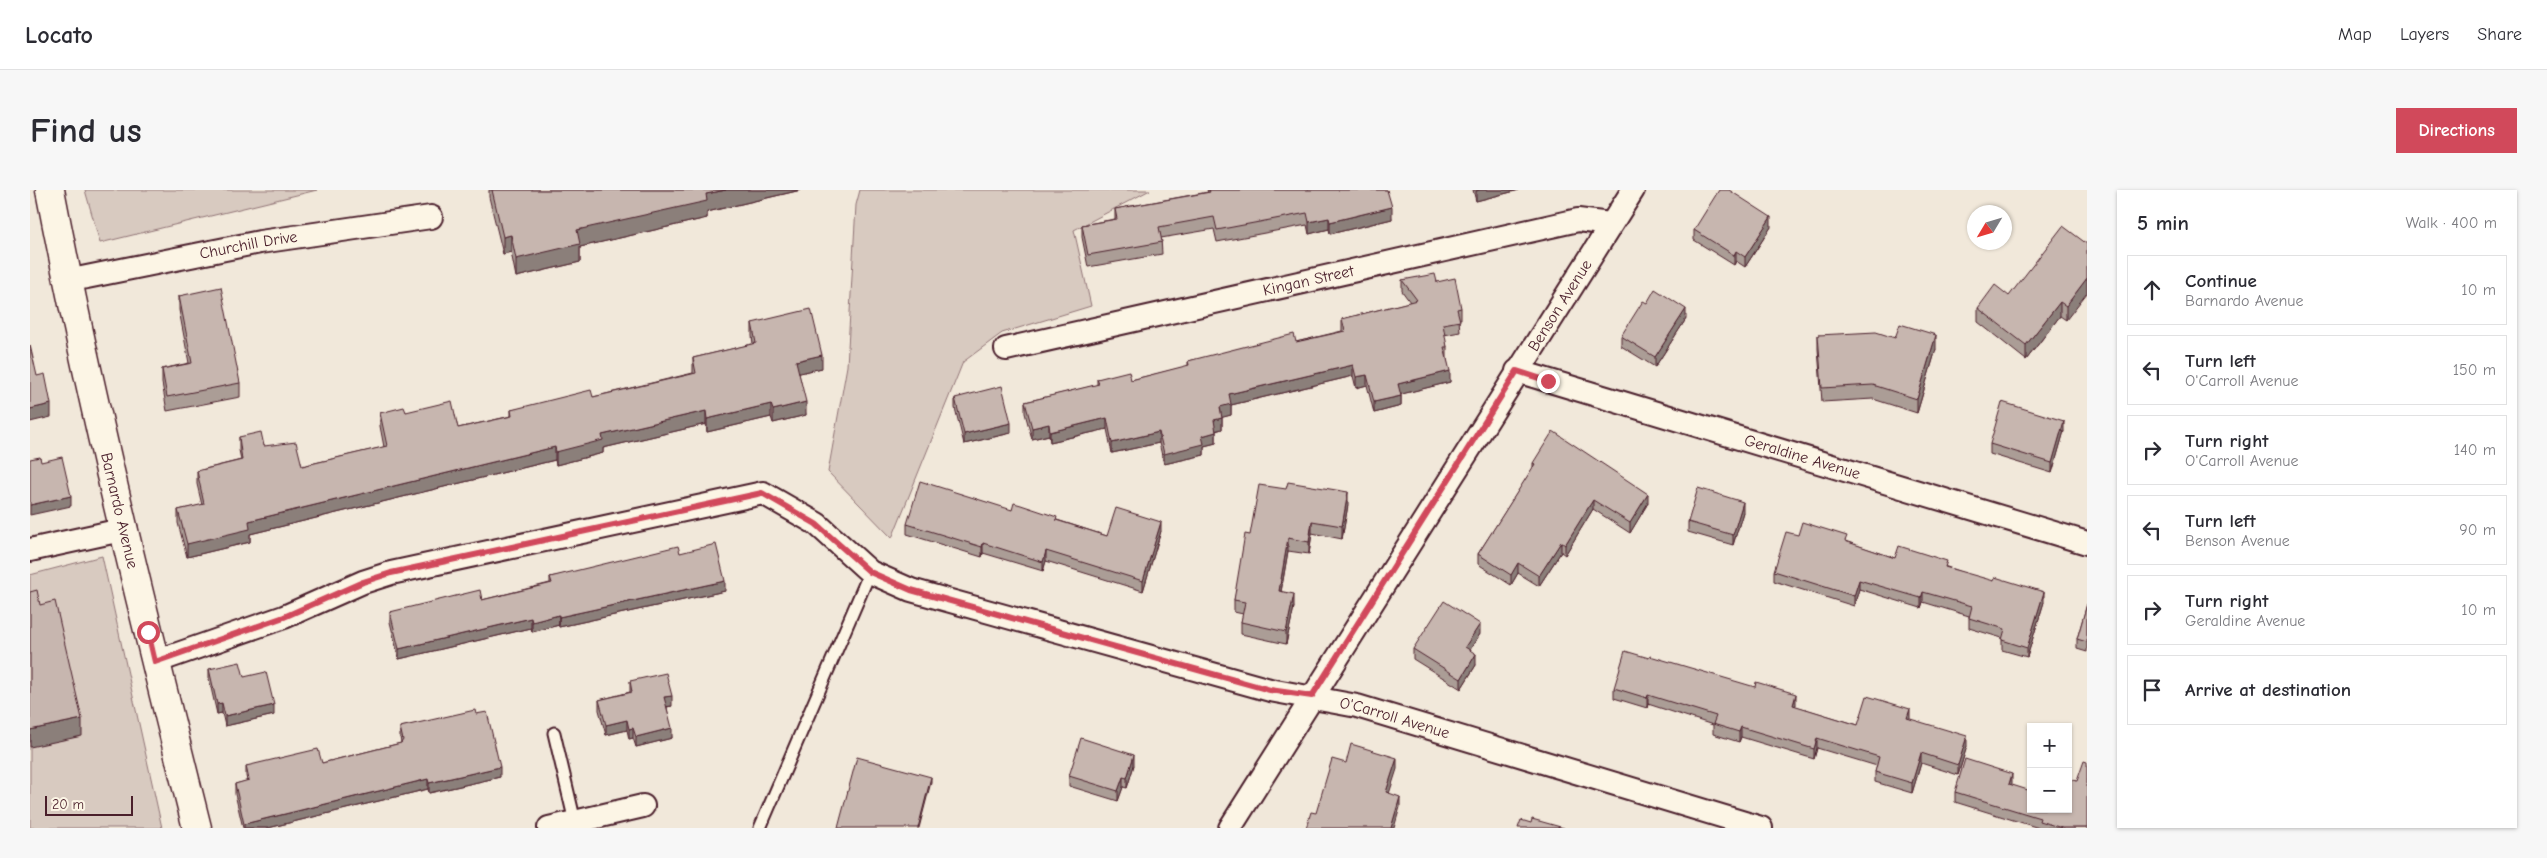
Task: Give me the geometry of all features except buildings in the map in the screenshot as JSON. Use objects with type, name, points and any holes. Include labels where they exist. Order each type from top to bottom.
[{"type":"street","name":"Barnardo Avenue","points":[[50,190],[66,281],[126,529],[155,662],[197,828]]},
{"type":"street","name":"Benson Avenue","points":[[1230,828],[1633,190]]},
{"type":"street","name":"Churchill Drive","points":[[66,281],[260,242],[431,217]]},
{"type":"street","name":"Kingan Street","points":[[1006,349],[1578,220],[1610,224]]},
{"type":"street","name":"Geraldine Avenue","points":[[1517,371],[2087,543]]},
{"type":"street","name":"O'Carroll Avenue","points":[[155,662],[284,617],[363,582],[391,573],[762,493],[816,524],[870,572],[911,590],[1270,690],[1312,696],[1366,709],[1761,828]]},
{"type":"street","points":[[30,550],[126,529]]},
{"type":"street","points":[[550,828],[643,806]]},
{"type":"lane","points":[[760,828],[870,572]]},
{"type":"lane","points":[[554,733],[575,822]]},
{"type":"shaded area","points":[[85,190],[317,190],[100,243]]},
{"type":"shaded area","points":[[860,190],[1150,190],[1074,230],[1091,306],[1002,333],[963,362],[892,538],[828,472],[847,366],[856,205]]},
{"type":"shaded area","points":[[102,556],[162,828],[30,828],[30,575]]},
{"type":"route","points":[[148,632],[155,662],[284,617],[363,582],[391,573],[762,493],[816,524],[870,572],[911,590],[1270,690],[1312,696],[1517,371],[1548,381]]}]
